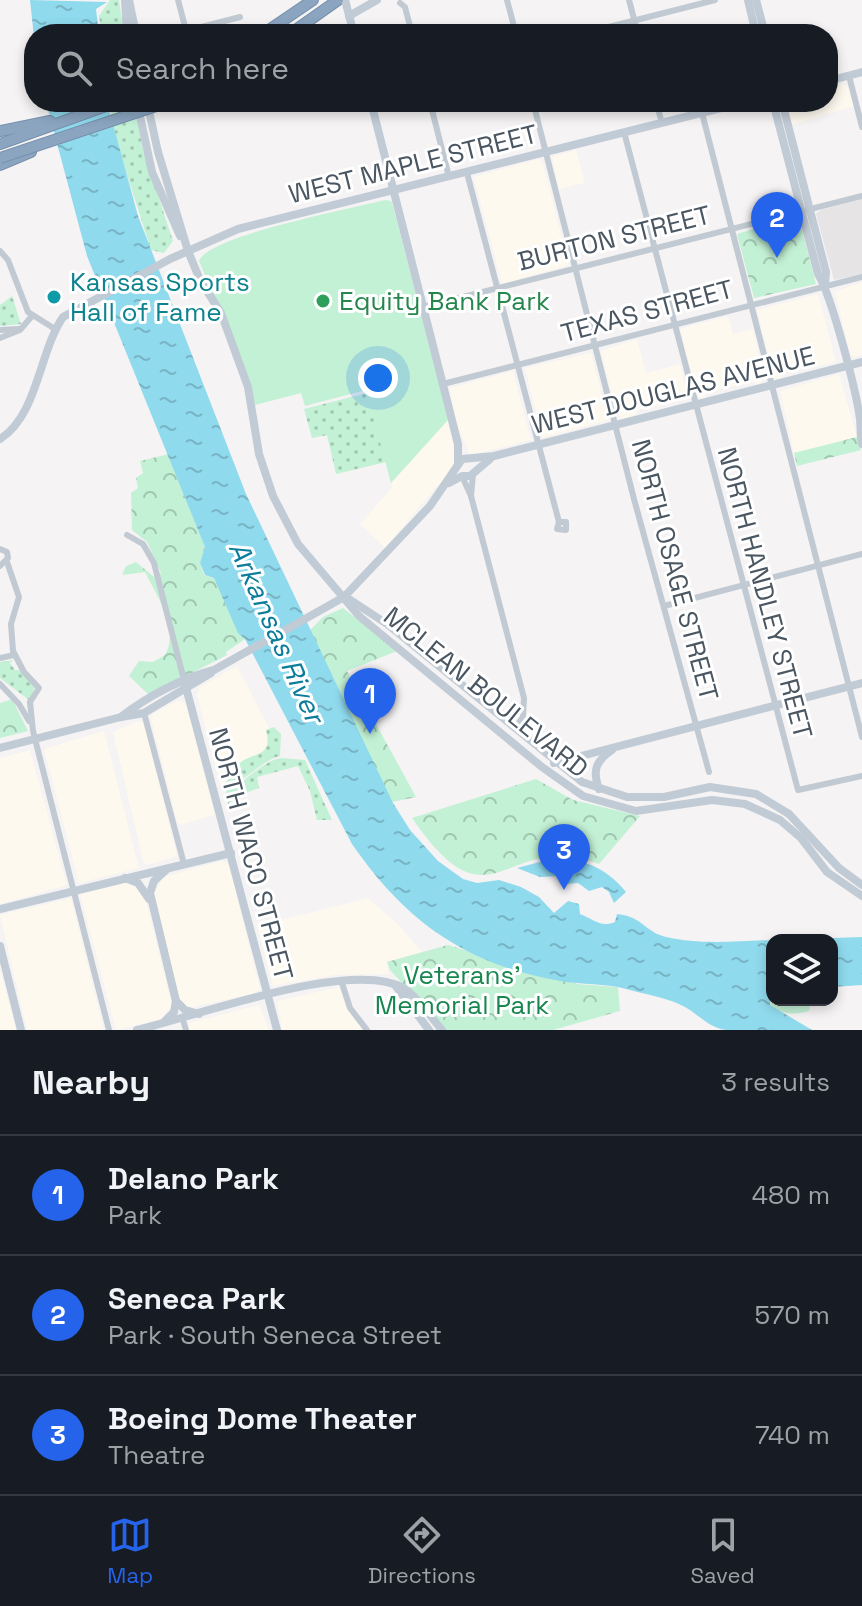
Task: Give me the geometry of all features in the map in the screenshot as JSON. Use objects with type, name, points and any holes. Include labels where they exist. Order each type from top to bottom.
[{"type":"highway","points":[[278,24],[313,0]]},
{"type":"highway","points":[[304,24],[338,0]]},
{"type":"highway","points":[[0,158],[140,112]]},
{"type":"highway","points":[[0,131],[87,113]]},
{"type":"highway","points":[[0,144],[87,113]]},
{"type":"highway","points":[[0,165],[65,138]]},
{"type":"street","points":[[127,0],[127,24]]},
{"type":"street","points":[[127,0],[133,24]]},
{"type":"street","points":[[178,0],[184,24]]},
{"type":"street","points":[[345,0],[351,24]]},
{"type":"street","points":[[349,16],[377,0]]},
{"type":"street","points":[[507,0],[513,24]]},
{"type":"street","points":[[629,0],[636,24]]},
{"type":"street","points":[[623,24],[715,0]]},
{"type":"street","points":[[748,0],[754,24]]},
{"type":"street","points":[[756,0],[762,24]]},
{"type":"street","points":[[400,3],[405,7],[409,24]]},
{"type":"street","points":[[215,24],[240,17]]},
{"type":"street","points":[[838,79],[862,72]]},
{"type":"street","points":[[849,76],[862,127]]},
{"type":"street","points":[[139,112],[159,193],[188,251]]},
{"type":"street","points":[[149,112],[188,251]]},
{"type":"street","points":[[374,112],[458,444],[459,469],[471,496],[525,704],[523,717],[515,728]]},
{"type":"street","points":[[433,112],[449,177]]},
{"type":"street","name":"NORTH OSAGE STREET","points":[[535,112],[615,425],[709,772]]},
{"type":"street","points":[[659,112],[662,123]]},
{"type":"street","name":"WEST MAPLE STREET","points":[[55,329],[63,317],[84,302],[238,229],[706,112]]},
{"type":"street","points":[[776,112],[806,210]]},
{"type":"street","points":[[784,112],[818,274],[825,286],[861,422],[862,444]]},
{"type":"street","points":[[702,113],[862,737]]},
{"type":"street","name":"NORTH HANDLEY STREET","points":[[624,132],[798,790],[862,776]]},
{"type":"street","points":[[467,173],[559,522]]},
{"type":"street","name":"BURTON STREET","points":[[423,307],[862,196]]},
{"type":"street","points":[[0,251],[8,260],[24,307],[32,316],[55,329],[22,416],[0,439]]},
{"type":"street","name":"MCLEAN BOULEVARD","points":[[188,251],[200,280],[221,313],[243,372],[259,454],[280,512],[307,556],[359,616],[542,767],[583,796],[617,808],[657,810],[712,800],[763,811],[801,838],[836,880],[862,896]]},
{"type":"street","name":"TEXAS STREET","points":[[443,384],[862,277]]},
{"type":"street","points":[[0,338],[22,327],[32,316]]},
{"type":"street","points":[[0,330],[22,327]]},
{"type":"street","name":"WEST DOUGLAS AVENUE","points":[[494,456],[474,472],[459,469],[468,458],[494,456],[862,362]]},
{"type":"street","points":[[458,444],[474,472],[471,496]]},
{"type":"street","points":[[121,717],[214,670],[344,597],[459,469]]},
{"type":"street","points":[[127,535],[143,544],[154,563],[185,685]]},
{"type":"street","points":[[0,549],[7,552],[4,564],[19,597],[11,624],[14,655],[39,688],[30,702],[34,735],[109,1030]]},
{"type":"street","points":[[664,606],[862,554]]},
{"type":"street","name":"MCLEAN BOULEVARD","points":[[344,597],[387,624],[555,763],[599,789],[636,797],[664,797],[710,787],[756,794],[789,814],[839,868],[862,885]]},
{"type":"street","points":[[0,658],[14,655]]},
{"type":"street","points":[[542,767],[862,683]]},
{"type":"street","points":[[0,684],[12,695],[34,735]]},
{"type":"street","points":[[0,748],[34,735],[144,713],[185,685]]},
{"type":"street","name":"NORTH WACO STREET","points":[[185,685],[277,1030]]},
{"type":"street","points":[[12,695],[30,702]]},
{"type":"street","points":[[144,713],[184,864]]},
{"type":"street","points":[[599,789],[594,772],[596,764],[618,746]]},
{"type":"street","points":[[0,909],[120,877],[231,853]]},
{"type":"street","points":[[171,867],[151,886],[152,907],[176,1001],[185,1010],[200,1014]]},
{"type":"street","points":[[120,877],[138,883],[152,907]]},
{"type":"street","points":[[0,946],[21,1030]]},
{"type":"street","points":[[137,1030],[289,991],[341,980],[375,979],[406,989],[442,1030]]},
{"type":"street","points":[[341,980],[350,1008],[367,1030]]},
{"type":"street","points":[[395,985],[429,1030]]},
{"type":"street","points":[[155,1026],[171,1017],[176,1001]]},
{"type":"street","points":[[183,1020],[186,1030]]},
{"type":"shaded area","points":[[838,85],[848,87],[854,106],[838,111]]},
{"type":"shaded area","points":[[788,112],[834,112],[791,125]]},
{"type":"shaded area","points":[[576,150],[585,183],[559,189],[552,157]]},
{"type":"shaded area","points":[[538,159],[543,164],[569,265],[502,284],[474,177]]},
{"type":"shaded area","points":[[862,199],[862,274],[834,280],[816,214]]},
{"type":"shaded area","points":[[862,282],[862,355],[854,357],[850,354],[835,292]]},
{"type":"shaded area","points":[[818,294],[836,362],[783,373],[781,379],[774,378],[757,310]]},
{"type":"shaded area","points":[[728,316],[733,334],[753,329],[764,379],[758,385],[752,381],[706,393],[706,397],[700,399],[695,392],[680,329]]},
{"type":"shaded area","points":[[637,339],[646,373],[680,364],[688,399],[638,410],[635,415],[622,419],[616,412],[601,351]]},
{"type":"shaded area","points":[[591,353],[609,420],[542,438],[525,368]]},
{"type":"shaded area","points":[[513,371],[531,440],[470,455],[457,425],[450,388]]},
{"type":"shaded area","points":[[839,374],[857,437],[794,453],[780,391]]},
{"type":"shaded area","points":[[448,420],[456,460],[443,484],[438,485],[385,548],[360,524],[392,487],[391,483]]},
{"type":"shaded area","points":[[237,666],[272,734],[271,749],[221,786],[197,695],[200,687]]},
{"type":"shaded area","points":[[177,701],[184,702],[187,707],[215,815],[178,825],[151,719],[152,714]]},
{"type":"shaded area","points":[[138,721],[144,723],[177,856],[147,865],[143,861],[113,732]]},
{"type":"shaded area","points":[[104,731],[139,868],[79,883],[44,749]]},
{"type":"shaded area","points":[[30,750],[67,885],[0,904],[0,758]]},
{"type":"shaded area","points":[[223,861],[229,865],[260,989],[256,993],[188,1008],[180,1001],[154,894],[163,877]]},
{"type":"shaded area","points":[[127,882],[136,884],[146,901],[172,1006],[161,1019],[116,1030],[80,894]]},
{"type":"shaded area","points":[[71,898],[104,1030],[27,1030],[0,915]]},
{"type":"shaded area","points":[[368,898],[398,924],[422,952],[387,962],[389,974],[335,975],[273,986],[257,926]]},
{"type":"shaded area","points":[[0,969],[16,1030],[0,1030]]},
{"type":"shaded area","points":[[339,987],[347,1008],[363,1030],[282,1030],[277,1001]]},
{"type":"shaded area","points":[[259,1005],[269,1030],[187,1030],[189,1023]]},
{"type":"green space","points":[[110,0],[119,0],[123,24],[100,24],[99,16]]},
{"type":"green space","points":[[111,112],[136,112],[143,150],[173,241],[164,253],[151,250],[116,140]]},
{"type":"green space","points":[[391,201],[393,206],[448,420],[391,483],[366,390],[305,406],[301,393],[255,405],[250,383],[199,261],[227,242],[253,233]]},
{"type":"green space","points":[[799,218],[816,284],[754,298],[737,234]]},
{"type":"green space","points":[[12,296],[21,324],[0,326],[0,305]]},
{"type":"green space","points":[[367,393],[386,462],[336,474],[327,435],[312,438],[304,409]]},
{"type":"green space","points":[[857,437],[861,450],[797,466],[794,453]]},
{"type":"green space","points":[[169,454],[205,547],[200,563],[204,575],[214,578],[245,639],[226,652],[227,655],[149,695],[129,676],[139,661],[153,662],[165,655],[170,635],[168,624],[145,572],[122,575],[126,566],[136,562],[154,577],[161,573],[147,542],[132,530],[131,493],[138,488],[136,478],[143,473],[140,461]]},
{"type":"green space","points":[[343,608],[397,651],[347,671],[416,797],[392,802],[308,632],[323,617]]},
{"type":"green space","points":[[13,660],[10,663],[15,670],[19,670],[35,687],[29,700],[0,678],[0,662]]},
{"type":"green space","points":[[12,699],[28,731],[0,738],[0,703]]},
{"type":"green space","points":[[274,727],[281,734],[280,756],[238,781],[223,785],[238,765],[264,751],[268,740],[266,730]]},
{"type":"green space","points":[[281,758],[305,760],[332,820],[317,820],[310,791],[298,766],[257,777],[259,788],[240,795],[228,804],[226,789]]},
{"type":"green space","points":[[536,779],[573,800],[640,816],[599,864],[567,857],[541,858],[481,875],[462,870],[439,852],[412,818]]},
{"type":"green space","name":"Veterans’ Memorial Park","points":[[448,945],[577,984],[618,987],[620,1011],[553,1030],[445,1030],[390,970],[387,962]]},
{"type":"green space","points":[[772,1006],[810,1006],[809,1011],[779,1011]]},
{"type":"water","points":[[30,0],[107,2],[96,9],[98,24],[33,24]]},
{"type":"water","name":"Arkansas River","points":[[49,112],[110,112],[138,216],[246,494],[393,803],[410,830],[438,861],[463,879],[477,883],[499,880],[521,887],[539,897],[554,913],[568,901],[579,904],[580,914],[597,922],[615,922],[617,914],[638,921],[666,937],[719,942],[766,940],[766,1006],[772,1006],[812,1030],[726,1030],[660,997],[618,987],[560,981],[526,973],[467,951],[416,917],[394,896],[352,844],[245,639],[238,633],[214,578],[205,575],[200,563],[205,547],[87,256]]},
{"type":"water","points":[[551,859],[573,860],[593,866],[610,876],[626,892],[614,903],[609,892],[602,887],[589,891],[578,883],[567,884],[561,876],[540,877],[517,868]]},
{"type":"water","points":[[862,937],[862,985],[838,987],[838,938]]},
{"type":"place","name":"Seneca Park","points":[[777,258]]},
{"type":"place","name":"Kansas Sports Hall of Fame","points":[[54,297]]},
{"type":"place","name":"Equity Bank Park","points":[[323,301]]},
{"type":"place","name":"Delano Park","points":[[370,734]]},
{"type":"place","name":"Boeing Dome Theater","points":[[564,890]]}]
